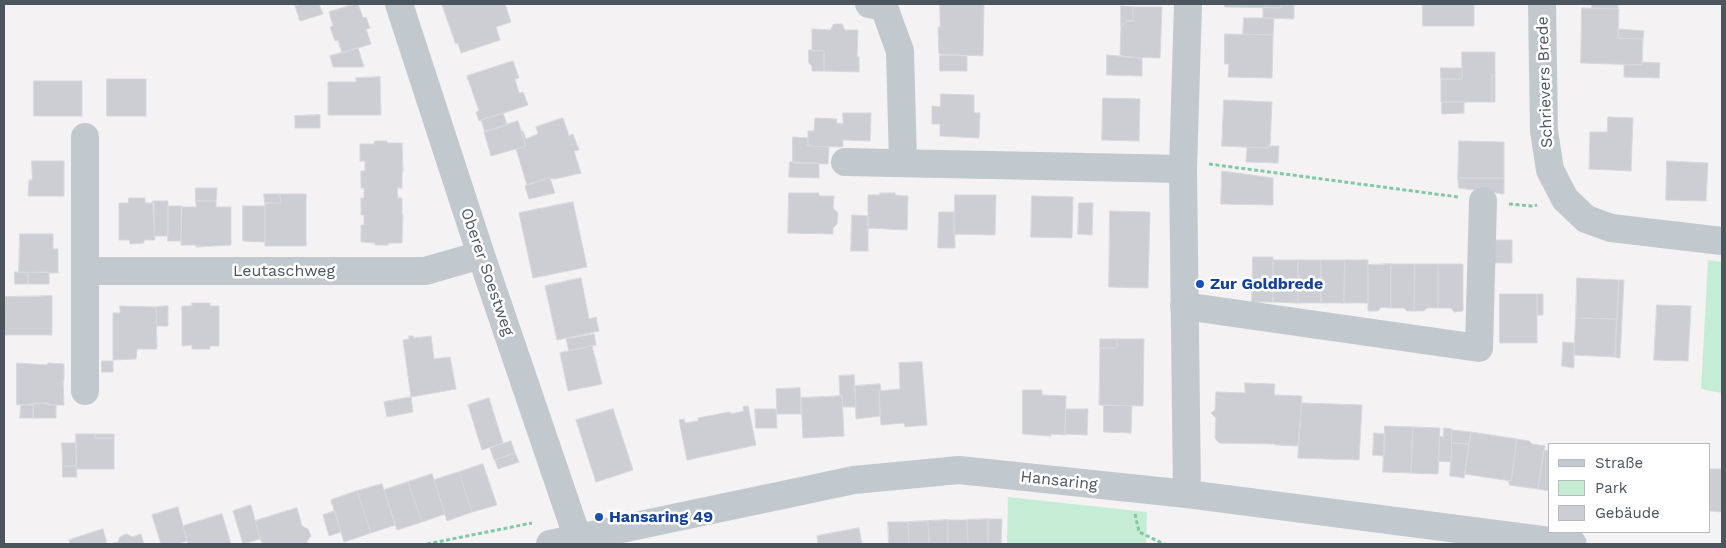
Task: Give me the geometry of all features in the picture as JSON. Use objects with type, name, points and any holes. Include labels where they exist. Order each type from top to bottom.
[{"type":"street","name":"Oberer Soestweg","points":[[399,4],[481,255],[578,539]]},
{"type":"street","points":[[869,4],[884,7],[900,50],[903,162]]},
{"type":"street","points":[[1187,494],[1183,169],[1188,4]]},
{"type":"street","name":"Schrievers Brede","points":[[1542,4],[1544,132],[1550,170],[1565,199],[1586,218],[1611,228],[1722,241]]},
{"type":"street","points":[[85,137],[85,391]]},
{"type":"street","points":[[845,162],[1183,169]]},
{"type":"street","points":[[1184,306],[1479,348],[1483,201]]},
{"type":"street","name":"Leutaschweg","points":[[85,271],[425,271],[481,255]]},
{"type":"street","name":"Hansaring","points":[[550,544],[854,480],[958,470],[1187,494],[1573,544]]},
{"type":"path","points":[[1183,169],[1209,164],[1532,206],[1565,199]]},
{"type":"path","points":[[1131,489],[1139,532],[1164,544]]},
{"type":"green space","points":[[1708,260],[1722,262],[1722,393],[1701,389]]},
{"type":"green space","points":[[1008,497],[1147,512],[1146,544],[1007,544]]},
{"type":"building","points":[[319,4],[323,14],[300,21],[295,6]]},
{"type":"building","points":[[358,4],[363,18],[366,17],[370,28],[366,29],[371,44],[342,53],[338,40],[335,41],[330,27],[333,26],[329,12]]},
{"type":"building","points":[[442,4],[505,4],[511,22],[496,27],[500,40],[461,53]]},
{"type":"building","points":[[940,4],[984,4],[983,56],[939,54],[938,27],[940,27]]},
{"type":"building","points":[[1225,4],[1281,4],[1281,8],[1225,7]]},
{"type":"building","points":[[1423,4],[1474,4],[1474,26],[1423,26]]},
{"type":"building","points":[[1592,4],[1618,4],[1618,9],[1592,8]]},
{"type":"building","points":[[1281,5],[1294,5],[1294,19],[1263,18],[1263,7],[1281,8]]},
{"type":"building","points":[[1121,6],[1133,7],[1133,21],[1127,21],[1121,26]]},
{"type":"building","points":[[1133,7],[1162,7],[1160,58],[1124,57],[1120,55],[1121,26],[1127,21],[1133,21]]},
{"type":"building","points":[[1582,8],[1619,9],[1618,38],[1643,39],[1642,65],[1581,63]]},
{"type":"building","points":[[1244,18],[1274,18],[1273,35],[1243,34]]},
{"type":"building","points":[[834,24],[842,24],[845,30],[858,30],[857,57],[859,57],[859,72],[824,71],[824,51],[812,51],[812,29],[830,30]]},
{"type":"building","points":[[1618,29],[1644,31],[1643,39],[1618,38]]},
{"type":"building","points":[[1225,34],[1273,35],[1272,78],[1228,77],[1229,64],[1225,64]]},
{"type":"building","points":[[358,48],[364,67],[333,67],[330,56]]},
{"type":"building","points":[[809,50],[824,51],[824,71],[812,71],[812,66],[809,63]]},
{"type":"building","points":[[1462,52],[1495,52],[1495,75],[1492,75],[1492,102],[1441,102],[1441,79],[1462,79]]},
{"type":"building","points":[[940,55],[967,56],[967,71],[940,71]]},
{"type":"building","points":[[1107,55],[1142,58],[1142,76],[1107,75]]},
{"type":"building","points":[[513,61],[519,78],[515,79],[519,93],[523,92],[528,105],[479,121],[476,112],[479,111],[467,76]]},
{"type":"building","points":[[1642,62],[1660,63],[1659,78],[1624,77],[1624,65],[1642,65]]},
{"type":"building","points":[[1441,68],[1462,68],[1462,79],[1441,79]]},
{"type":"building","points":[[1492,75],[1495,75],[1495,102],[1492,102]]},
{"type":"building","points":[[380,77],[381,115],[328,115],[328,82],[356,82],[356,78]]},
{"type":"building","points":[[107,79],[146,79],[146,116],[107,116]]},
{"type":"building","points":[[34,81],[82,81],[82,116],[34,116]]},
{"type":"building","points":[[941,94],[974,95],[974,113],[980,113],[979,138],[940,136],[940,124],[932,124],[932,106],[940,107]]},
{"type":"building","points":[[1103,98],[1140,99],[1139,141],[1102,140]]},
{"type":"building","points":[[1224,100],[1272,102],[1270,146],[1268,148],[1222,146]]},
{"type":"building","points":[[1442,102],[1464,102],[1464,113],[1442,114]]},
{"type":"building","points":[[503,113],[507,125],[485,132],[481,120]]},
{"type":"building","points":[[843,113],[871,113],[870,141],[843,140],[843,147],[808,146],[808,131],[814,131],[815,118],[837,119],[836,123],[843,124]]},
{"type":"building","points":[[320,115],[320,128],[295,128],[295,116]]},
{"type":"building","points":[[1608,117],[1633,118],[1631,171],[1589,169],[1590,132],[1607,132]]},
{"type":"building","points":[[563,118],[569,136],[573,134],[579,150],[574,151],[581,173],[555,179],[548,178],[527,185],[516,149],[526,146],[521,132],[523,131],[526,139],[538,134],[536,127]]},
{"type":"building","points":[[518,121],[526,146],[491,156],[484,132]]},
{"type":"building","points":[[793,137],[808,138],[808,146],[829,147],[828,164],[793,163]]},
{"type":"building","points":[[375,141],[402,143],[402,188],[397,188],[398,198],[402,198],[402,243],[375,245],[375,243],[361,242],[361,225],[364,225],[364,215],[361,215],[361,198],[364,198],[364,188],[361,188],[361,171],[365,171],[365,161],[360,161],[360,144],[374,144]]},
{"type":"building","points":[[1459,141],[1504,142],[1504,178],[1458,178]]},
{"type":"building","points":[[1268,146],[1279,146],[1278,163],[1246,162],[1247,147],[1268,148]]},
{"type":"building","points":[[32,161],[64,161],[64,196],[28,196],[29,180],[32,180]]},
{"type":"building","points":[[1667,161],[1708,163],[1706,201],[1666,200]]},
{"type":"building","points":[[790,162],[819,163],[819,178],[789,177]]},
{"type":"building","points":[[1222,171],[1273,178],[1273,205],[1221,204]]},
{"type":"building","points":[[550,178],[555,193],[529,199],[525,186]]},
{"type":"building","points":[[1458,178],[1504,178],[1504,194],[1459,188]]},
{"type":"building","points":[[196,188],[217,188],[216,201],[196,201]]},
{"type":"building","points":[[789,193],[819,193],[819,196],[834,196],[833,208],[838,213],[837,224],[833,228],[833,234],[788,233]]},
{"type":"building","points":[[880,193],[895,193],[895,195],[908,196],[907,230],[868,228],[868,195],[880,195]]},
{"type":"building","points":[[264,194],[280,194],[281,203],[265,203]]},
{"type":"building","points":[[280,194],[306,194],[306,246],[265,246],[265,203],[281,203]]},
{"type":"building","points":[[955,195],[996,195],[995,235],[954,234]]},
{"type":"building","points":[[1032,196],[1073,197],[1072,238],[1031,237]]},
{"type":"building","points":[[129,198],[145,198],[145,203],[154,203],[155,240],[144,240],[144,243],[130,244],[129,240],[119,240],[119,203],[128,203]]},
{"type":"building","points":[[153,201],[168,201],[168,236],[155,236]]},
{"type":"building","points":[[196,201],[216,201],[216,207],[231,207],[231,245],[196,247],[196,245],[181,245],[181,207],[196,207]]},
{"type":"building","points":[[573,202],[587,267],[533,278],[519,213]]},
{"type":"building","points":[[1079,203],[1093,203],[1092,235],[1078,234]]},
{"type":"building","points":[[168,206],[182,206],[181,241],[168,241]]},
{"type":"building","points":[[243,206],[265,206],[265,242],[243,241]]},
{"type":"building","points":[[1110,211],[1150,212],[1148,288],[1109,287]]},
{"type":"building","points":[[939,212],[954,212],[955,248],[938,248]]},
{"type":"building","points":[[852,215],[868,216],[868,251],[851,251]]},
{"type":"building","points":[[20,234],[53,234],[53,249],[58,249],[58,273],[19,272]]},
{"type":"building","points":[[1488,240],[1512,240],[1512,263],[1488,263]]},
{"type":"building","points":[[1253,257],[1273,257],[1273,302],[1252,302]]},
{"type":"building","points":[[1273,260],[1298,260],[1298,303],[1273,302]]},
{"type":"building","points":[[1298,260],[1321,260],[1321,303],[1298,303]]},
{"type":"building","points":[[1321,260],[1345,260],[1344,303],[1321,303]]},
{"type":"building","points":[[1345,260],[1368,260],[1368,303],[1344,303]]},
{"type":"building","points":[[1391,264],[1415,264],[1414,311],[1407,311],[1404,308],[1391,308]]},
{"type":"building","points":[[1391,264],[1391,308],[1381,307],[1378,311],[1368,311],[1368,265]]},
{"type":"building","points":[[1415,264],[1438,264],[1438,308],[1414,311]]},
{"type":"building","points":[[1438,264],[1463,264],[1463,311],[1454,312],[1451,308],[1438,308]]},
{"type":"building","points":[[15,272],[28,273],[28,284],[15,284]]},
{"type":"building","points":[[49,272],[49,284],[28,284],[28,273]]},
{"type":"building","points":[[581,278],[589,319],[596,317],[599,331],[557,340],[545,286]]},
{"type":"building","points":[[1577,278],[1619,280],[1617,319],[1576,318]]},
{"type":"building","points":[[1619,280],[1624,280],[1620,358],[1615,357]]},
{"type":"building","points":[[1500,294],[1537,294],[1537,343],[1500,343]]},
{"type":"building","points":[[1537,294],[1543,294],[1543,315],[1537,315]]},
{"type":"building","points":[[52,296],[52,335],[4,335],[5,297]]},
{"type":"building","points":[[192,303],[210,303],[210,306],[219,306],[219,346],[210,346],[210,349],[192,349],[192,345],[182,346],[182,306],[192,306]]},
{"type":"building","points":[[1657,305],[1691,306],[1688,361],[1654,360]]},
{"type":"building","points":[[120,306],[156,307],[157,349],[137,349],[136,359],[113,360],[113,313],[120,313]]},
{"type":"building","points":[[168,306],[168,326],[157,326],[156,307]]},
{"type":"building","points":[[1576,318],[1617,319],[1615,357],[1574,355]]},
{"type":"building","points":[[594,334],[596,345],[569,351],[566,339]]},
{"type":"building","points":[[409,336],[414,338],[431,336],[434,359],[450,357],[456,389],[411,397],[403,340],[409,339]]},
{"type":"building","points":[[1100,339],[1117,339],[1117,348],[1100,348]]},
{"type":"building","points":[[1117,339],[1144,339],[1143,406],[1099,405],[1100,348],[1117,348]]},
{"type":"building","points":[[1563,342],[1574,343],[1574,368],[1562,366]]},
{"type":"building","points":[[592,346],[602,384],[568,391],[560,353]]},
{"type":"building","points":[[102,361],[113,361],[113,372],[102,372]]},
{"type":"building","points":[[922,362],[927,425],[905,427],[904,423],[881,425],[879,391],[900,389],[899,363]]},
{"type":"building","points":[[17,363],[64,364],[64,405],[48,405],[48,403],[17,405]]},
{"type":"building","points":[[854,375],[856,407],[843,407],[842,396],[840,396],[839,376]]},
{"type":"building","points":[[1245,383],[1275,384],[1274,395],[1302,396],[1298,446],[1219,443],[1215,438],[1216,418],[1211,413],[1215,410],[1216,392],[1245,393]]},
{"type":"building","points":[[880,384],[880,416],[856,419],[855,386]]},
{"type":"building","points":[[800,388],[801,414],[777,414],[776,389]]},
{"type":"building","points":[[1023,390],[1042,390],[1042,395],[1066,396],[1065,435],[1023,434]]},
{"type":"building","points":[[842,396],[844,436],[803,438],[801,398]]},
{"type":"building","points":[[411,397],[413,412],[387,417],[384,402]]},
{"type":"building","points":[[489,398],[503,443],[482,450],[468,405]]},
{"type":"building","points":[[34,403],[56,405],[56,418],[33,418]]},
{"type":"building","points":[[1302,403],[1362,405],[1359,460],[1298,458]]},
{"type":"building","points":[[21,405],[33,405],[33,418],[20,418]]},
{"type":"building","points":[[1104,405],[1132,406],[1131,433],[1104,432]]},
{"type":"building","points":[[748,406],[756,445],[687,460],[679,420],[684,419],[685,423],[698,421],[698,418],[744,411],[743,407]]},
{"type":"building","points":[[613,409],[633,470],[596,482],[576,420]]},
{"type":"building","points":[[755,409],[776,409],[777,428],[756,428]]},
{"type":"building","points":[[1066,409],[1088,409],[1087,435],[1065,434]]},
{"type":"building","points":[[1385,426],[1413,427],[1411,473],[1383,472]]},
{"type":"building","points":[[1413,427],[1440,428],[1438,474],[1411,473]]},
{"type":"building","points":[[1444,428],[1452,429],[1451,462],[1438,461],[1440,436],[1443,437]]},
{"type":"building","points":[[1452,430],[1471,432],[1469,444],[1452,443]]},
{"type":"building","points":[[1471,432],[1517,439],[1511,481],[1465,474]]},
{"type":"building","points":[[1374,433],[1385,434],[1384,456],[1373,455]]},
{"type":"building","points":[[76,434],[95,434],[95,438],[114,438],[114,469],[77,469]]},
{"type":"building","points":[[95,434],[114,434],[114,438],[95,438]]},
{"type":"building","points":[[1517,439],[1545,446],[1538,489],[1509,485]]},
{"type":"building","points":[[511,441],[515,453],[494,460],[490,448]]},
{"type":"building","points":[[62,443],[76,443],[76,466],[63,466]]},
{"type":"building","points":[[1452,443],[1469,444],[1464,478],[1450,476]]},
{"type":"building","points":[[1544,450],[1548,451],[1548,491],[1538,489]]},
{"type":"building","points":[[515,453],[519,462],[498,469],[495,460]]},
{"type":"building","points":[[483,464],[497,505],[472,512],[459,472]]},
{"type":"building","points":[[63,466],[76,466],[77,477],[63,477]]},
{"type":"building","points":[[1711,469],[1722,469],[1722,512],[1711,511]]},
{"type":"building","points":[[459,472],[472,512],[447,521],[434,480]]},
{"type":"building","points":[[432,474],[445,514],[422,522],[408,482]]},
{"type":"building","points":[[408,482],[422,522],[397,530],[384,490]]},
{"type":"building","points":[[382,484],[395,525],[371,533],[357,491]]},
{"type":"building","points":[[357,491],[371,533],[344,542],[331,500]]},
{"type":"building","points":[[251,505],[260,539],[243,544],[233,511]]},
{"type":"building","points":[[178,507],[187,541],[177,544],[161,544],[152,515]]},
{"type":"building","points":[[297,508],[302,526],[308,529],[311,536],[307,541],[308,544],[262,544],[255,521]]},
{"type":"building","points":[[335,511],[341,532],[329,536],[323,515]]},
{"type":"building","points":[[222,514],[231,544],[188,544],[183,526]]},
{"type":"building","points":[[988,519],[988,544],[968,544],[967,520]]},
{"type":"building","points":[[988,519],[1002,519],[1001,544],[988,544]]},
{"type":"building","points":[[948,520],[967,520],[968,544],[948,544]]},
{"type":"building","points":[[948,520],[948,544],[929,544],[928,521]]},
{"type":"building","points":[[928,521],[929,544],[909,544],[908,522]]},
{"type":"building","points":[[888,522],[908,522],[909,544],[889,544]]},
{"type":"building","points":[[859,528],[862,544],[818,544],[817,536]]},
{"type":"building","points":[[103,529],[107,544],[70,544],[69,540]]},
{"type":"building","points":[[127,534],[132,537],[141,534],[144,544],[108,544],[118,542],[120,537]]},
{"type":"place","name":"Zur Goldbrede","points":[[1200,284]]},
{"type":"place","name":"Hansaring 49","points":[[599,517]]}]
